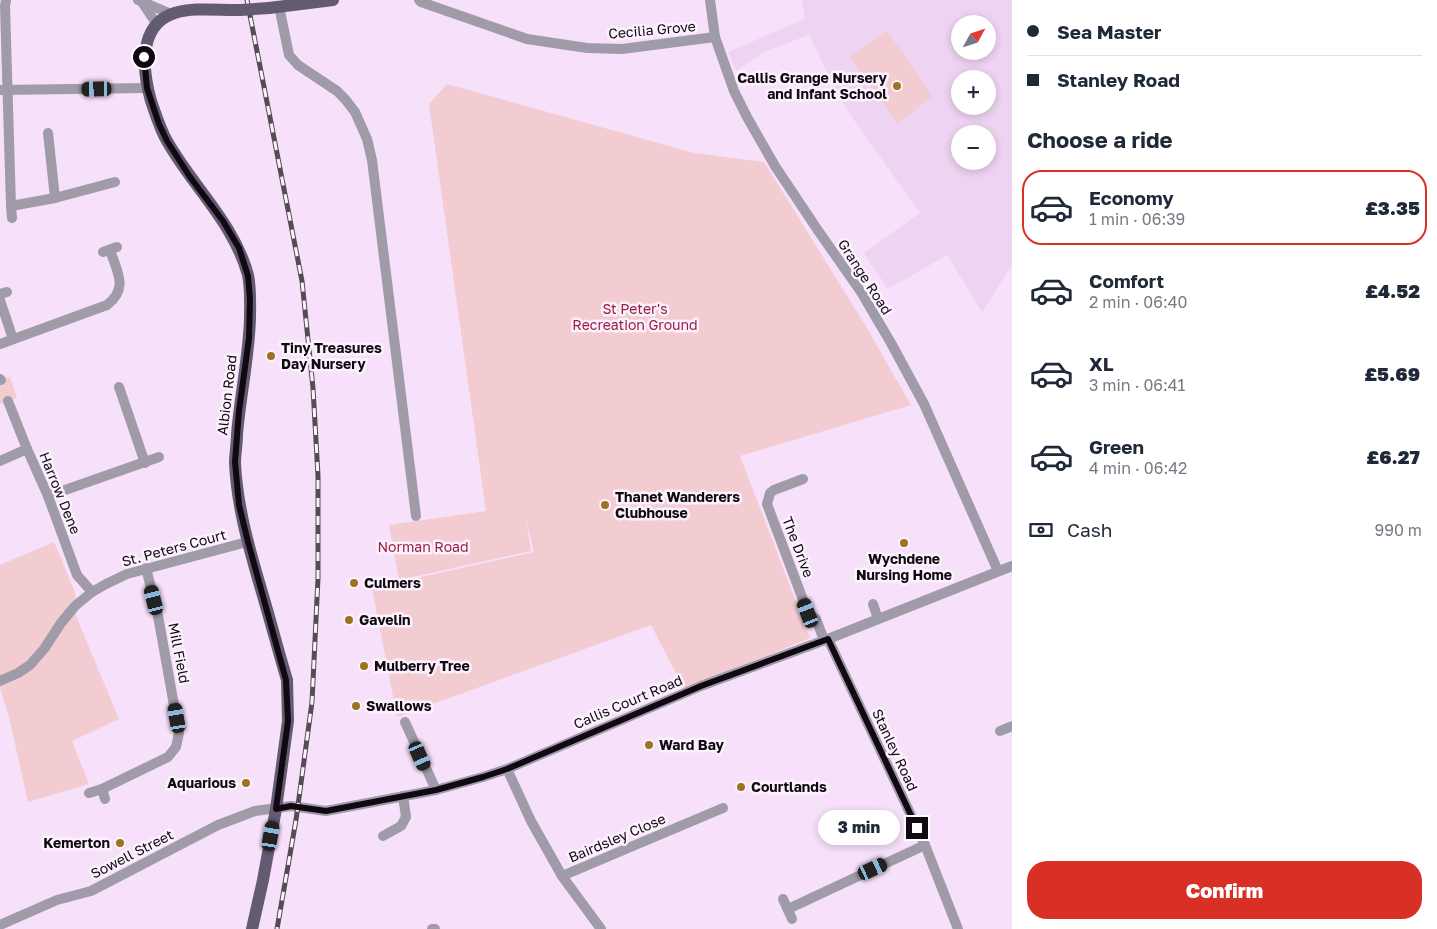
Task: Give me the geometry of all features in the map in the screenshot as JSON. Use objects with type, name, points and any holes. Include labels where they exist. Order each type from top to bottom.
[{"type":"main road","points":[[169,13],[192,9],[240,10],[333,0]]},
{"type":"main road","name":"Albion Road","points":[[169,13],[156,24],[150,34],[144,57],[147,88],[167,141],[190,177],[223,221],[239,248],[248,276],[250,299],[249,338],[239,411],[235,462],[239,505],[286,680],[288,721],[276,809],[252,929]]},
{"type":"street","points":[[6,0],[4,90],[12,218]]},
{"type":"street","name":"Cecilia Grove","points":[[419,0],[527,39],[587,48],[622,48],[715,37]]},
{"type":"street","name":"Grange Road","points":[[710,0],[715,37],[734,91],[766,151],[817,230],[861,292],[917,390],[998,572]]},
{"type":"street","points":[[140,1],[169,13]]},
{"type":"street","points":[[140,1],[156,24]]},
{"type":"street","points":[[274,7],[289,55],[298,65],[337,91],[345,99],[355,112],[367,139],[372,160],[416,516]]},
{"type":"street","points":[[4,90],[147,88]]},
{"type":"street","points":[[48,133],[54,198]]},
{"type":"street","points":[[11,206],[54,198],[115,182]]},
{"type":"street","points":[[0,344],[107,305],[118,293],[120,283],[110,250]]},
{"type":"street","points":[[2,295],[13,339]]},
{"type":"street","points":[[119,386],[128,396],[145,463]]},
{"type":"street","name":"Harrow Dene","points":[[8,401],[48,496],[77,575],[92,592]]},
{"type":"street","points":[[0,461],[27,449]]},
{"type":"street","points":[[48,496],[159,457]]},
{"type":"street","name":"The Drive","points":[[803,479],[774,490],[770,494],[767,504],[808,613],[816,619],[826,640]]},
{"type":"street","name":"St. Peters Court","points":[[0,681],[30,665],[75,606],[92,592],[117,578],[146,568],[248,542]]},
{"type":"street","name":"Callis Court Road","points":[[402,796],[436,790],[507,769],[701,686],[826,640],[1012,566]]},
{"type":"street","name":"Mill Field","points":[[89,793],[104,794],[168,757],[176,747],[179,733],[158,616],[146,568]]},
{"type":"street","points":[[873,604],[878,619]]},
{"type":"street","name":"Stanley Road","points":[[826,640],[925,845],[958,929]]},
{"type":"street","points":[[405,722],[436,790]]},
{"type":"street","points":[[507,769],[531,821],[562,876],[601,929]]},
{"type":"street","points":[[386,832],[401,826],[406,818],[402,796]]},
{"type":"street","name":"Sowell Street","points":[[0,925],[57,900],[92,891],[218,825],[255,811],[291,806],[326,811],[402,796]]},
{"type":"street","name":"Bairdsley Close","points":[[562,876],[680,821],[723,808]]},
{"type":"street","points":[[783,899],[790,914],[925,845]]},
{"type":"shaded area","points":[[802,0],[1012,0],[1012,265],[982,312],[947,255],[888,289],[864,253],[920,213],[847,110],[809,35],[764,52],[736,71],[728,52],[805,19]]},
{"type":"green space","points":[[887,31],[933,97],[897,123],[850,57]]},
{"type":"green space","name":"St Peter's Recreation Ground","points":[[447,84],[694,153],[764,162],[867,328],[911,405],[740,456],[810,638],[684,689],[651,625],[397,717],[372,588],[534,552],[526,519],[531,551],[399,580],[389,525],[486,511],[429,104]]},
{"type":"green space","points":[[10,377],[17,398],[0,404],[0,380]]},
{"type":"green space","points":[[54,542],[75,592],[76,616],[119,719],[72,741],[89,784],[28,802],[9,717],[0,688],[0,565]]},
{"type":"railway","points":[[247,0],[302,281],[313,388],[318,476],[318,578],[312,702],[296,820],[277,929]]},
{"type":"place","name":"Callis Grange Nursery and Infant School","points":[[897,86]]},
{"type":"place","name":"Tiny Treasures Day Nursery","points":[[271,356]]},
{"type":"place","name":"Thanet Wanderers Clubhouse","points":[[605,505]]},
{"type":"place","name":"Wychdene Nursing Home","points":[[904,543]]},
{"type":"place","name":"Culmers","points":[[354,583]]},
{"type":"place","name":"Gavelin","points":[[349,620]]},
{"type":"place","name":"Mulberry Tree","points":[[364,666]]},
{"type":"place","name":"Swallows","points":[[356,706]]},
{"type":"place","name":"Ward Bay","points":[[649,745]]},
{"type":"place","name":"Aquarious","points":[[246,783]]},
{"type":"place","name":"Courtlands","points":[[741,787]]},
{"type":"place","name":"Kemerton","points":[[120,843]]},
{"type":"route","points":[[144,57],[147,88],[167,141],[190,177],[223,221],[239,248],[248,276],[250,299],[249,338],[239,411],[235,462],[239,505],[286,680],[288,721],[282,753],[276,809],[291,806],[326,811],[436,790],[483,777],[507,769],[701,686],[828,639],[917,828]]},
{"type":"park label","name":"Norman Road","points":[[423,547]]}]
